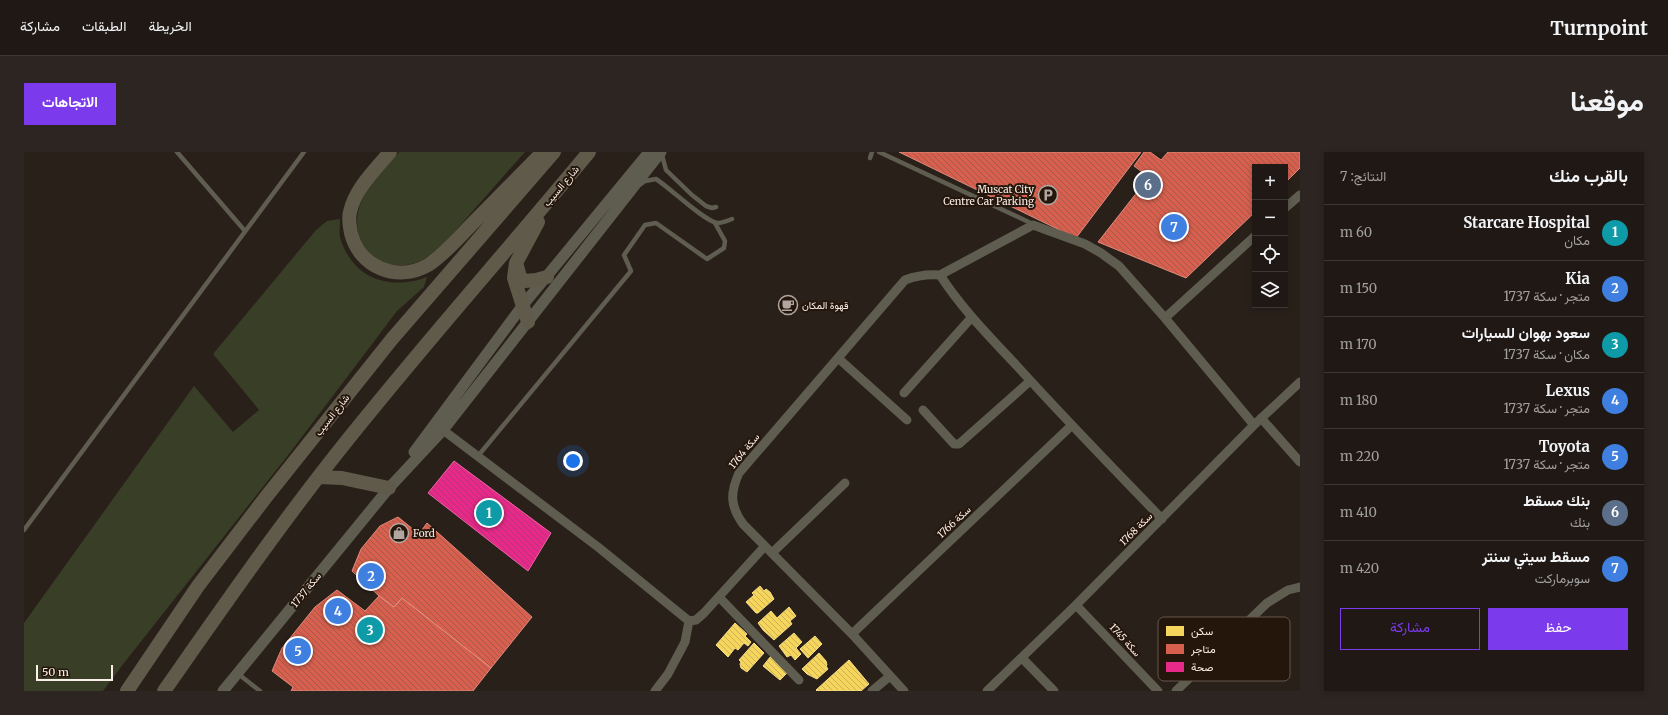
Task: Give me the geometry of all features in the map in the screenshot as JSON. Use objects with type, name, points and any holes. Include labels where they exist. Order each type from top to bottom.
[{"type":"highway","points":[[390,152],[364,183],[353,202],[349,214],[353,243],[364,257],[374,266],[385,271],[395,273],[413,271],[427,265],[448,249],[543,152]]},
{"type":"highway","name":"شارع السيب","points":[[127,691],[198,586],[266,497],[392,339],[554,152]]},
{"type":"highway","name":"شارع السيب","points":[[164,691],[270,542],[384,394],[589,152]]},
{"type":"highway","points":[[528,322],[524,305],[514,278],[516,263],[552,197]]},
{"type":"highway","points":[[516,263],[520,276],[525,281],[536,280],[547,276]]},
{"type":"highway","points":[[319,477],[342,478],[389,488]]},
{"type":"street","points":[[389,488],[398,472],[524,305],[649,152]]},
{"type":"street","points":[[389,488],[443,430],[628,193],[662,152]]},
{"type":"street","points":[[1288,205],[1300,195]]},
{"type":"street","points":[[1162,519],[1071,426],[1030,381],[972,317],[940,275],[1033,225],[1085,244],[1101,253],[1118,266],[1165,318],[1254,425]]},
{"type":"street","points":[[1165,318],[1252,239]]},
{"type":"street","name":"سكة 1764","points":[[904,691],[852,634],[737,516],[733,506],[733,485],[739,473],[905,280],[918,275],[940,275]]},
{"type":"street","points":[[904,393],[972,317]]},
{"type":"street","points":[[838,358],[907,420]]},
{"type":"street","points":[[923,410],[954,444],[959,444],[1030,381]]},
{"type":"street","name":"سكة 1768","points":[[987,691],[1076,605],[1261,418],[1300,382]]},
{"type":"street","points":[[1261,418],[1300,462]]},
{"type":"street","name":"سكة 1766","points":[[852,634],[1071,426]]},
{"type":"street","points":[[443,430],[598,547],[688,621],[696,620],[769,549],[845,483]]},
{"type":"street","name":"سكة 1737","points":[[223,691],[389,488]]},
{"type":"street","points":[[1253,617],[1267,603],[1288,590],[1300,587]]},
{"type":"street","points":[[719,596],[799,680]]},
{"type":"street","name":"سكة 1745","points":[[1076,605],[1158,691]]},
{"type":"street","points":[[655,691],[668,674],[685,642],[688,621]]},
{"type":"street","points":[[1022,658],[1054,691]]},
{"type":"street","points":[[872,691],[890,676]]},
{"type":"street","points":[[1176,691],[1186,681]]},
{"type":"lane","points":[[177,152],[245,231]]},
{"type":"lane","points":[[24,530],[304,152]]},
{"type":"lane","points":[[662,152],[662,160],[666,170],[673,178],[706,206],[712,208],[716,207]]},
{"type":"lane","points":[[870,158],[872,152]]},
{"type":"lane","points":[[878,152],[1033,225]]},
{"type":"lane","points":[[478,456],[631,271],[624,255],[645,226],[656,223],[707,259],[724,248],[725,241],[722,232],[715,223],[656,179],[645,181],[628,193]]},
{"type":"lane","points":[[715,223],[724,223],[732,218]]},
{"type":"lane","points":[[237,673],[260,691]]},
{"type":"green space","points":[[399,152],[525,152],[454,233],[434,252],[420,261],[408,265],[389,265],[376,260],[367,253],[359,236],[357,217],[361,203],[369,187]]},
{"type":"green space","points":[[340,219],[340,237],[346,251],[353,263],[363,272],[386,282],[399,283],[427,277],[424,287],[397,311],[289,454],[103,691],[24,691],[24,623],[194,386],[233,432],[259,410],[213,354],[316,230],[327,221]]},
{"type":"building: سكن","points":[[760,586],[764,591],[766,589],[770,592],[774,599],[758,613],[756,613],[746,602],[754,595],[752,593]]},
{"type":"building: سكن","points":[[789,607],[796,616],[790,621],[792,624],[774,640],[758,623],[771,611],[777,618]]},
{"type":"building: سكن","points":[[735,623],[747,634],[745,636],[751,642],[748,646],[744,643],[738,650],[735,648],[728,657],[716,645]]},
{"type":"building: سكن","points":[[794,633],[802,642],[796,648],[801,654],[795,660],[791,655],[787,657],[779,646]]},
{"type":"building: سكن","points":[[815,636],[822,644],[808,658],[800,649]]},
{"type":"building: سكن","points":[[754,643],[764,653],[747,672],[741,668],[741,662],[739,660]]},
{"type":"building: سكن","points":[[819,653],[826,661],[826,666],[828,669],[817,679],[807,674],[802,669]]},
{"type":"building: سكن","points":[[771,656],[787,673],[780,680],[763,666]]},
{"type":"building: سكن","points":[[849,660],[869,684],[861,691],[816,690]]},
{"type":"building: متاجر","name":"Muscat City Centre Car Parking","points":[[899,152],[1141,152],[1076,238]]},
{"type":"building: متاجر","points":[[1144,152],[1150,152],[1161,160],[1168,152],[1300,152],[1300,168],[1288,180],[1288,164],[1252,164],[1252,215],[1186,278],[1098,242],[1149,177],[1134,166]]},
{"type":"building: متاجر","points":[[398,517],[419,534],[427,523],[532,617],[491,668],[402,598],[394,607],[379,596],[352,571],[361,549],[380,526]]},
{"type":"building: متاجر","points":[[337,590],[365,611],[379,596],[394,607],[402,598],[491,668],[473,691],[291,691],[293,687],[272,671],[282,648],[315,607]]},
{"type":"building: صحة","points":[[454,461],[551,533],[528,571],[428,493]]},
{"type":"place","name":"بنك مسقط","points":[[1148,185]]},
{"type":"place","name":"Muscat City Centre Car Parking","points":[[1048,195]]},
{"type":"place","name":"مسقط سيتي سنتر","points":[[1174,227]]},
{"type":"place","name":"قهوة المكان","points":[[788,305]]},
{"type":"place","name":"Starcare Hospital","points":[[489,513]]},
{"type":"place","name":"Ford","points":[[399,533]]},
{"type":"place","name":"Kia","points":[[371,576]]},
{"type":"place","name":"Lexus","points":[[338,611]]},
{"type":"place","name":"سعود بهوان للسيارات","points":[[370,630]]},
{"type":"place","name":"Toyota","points":[[298,651]]}]
